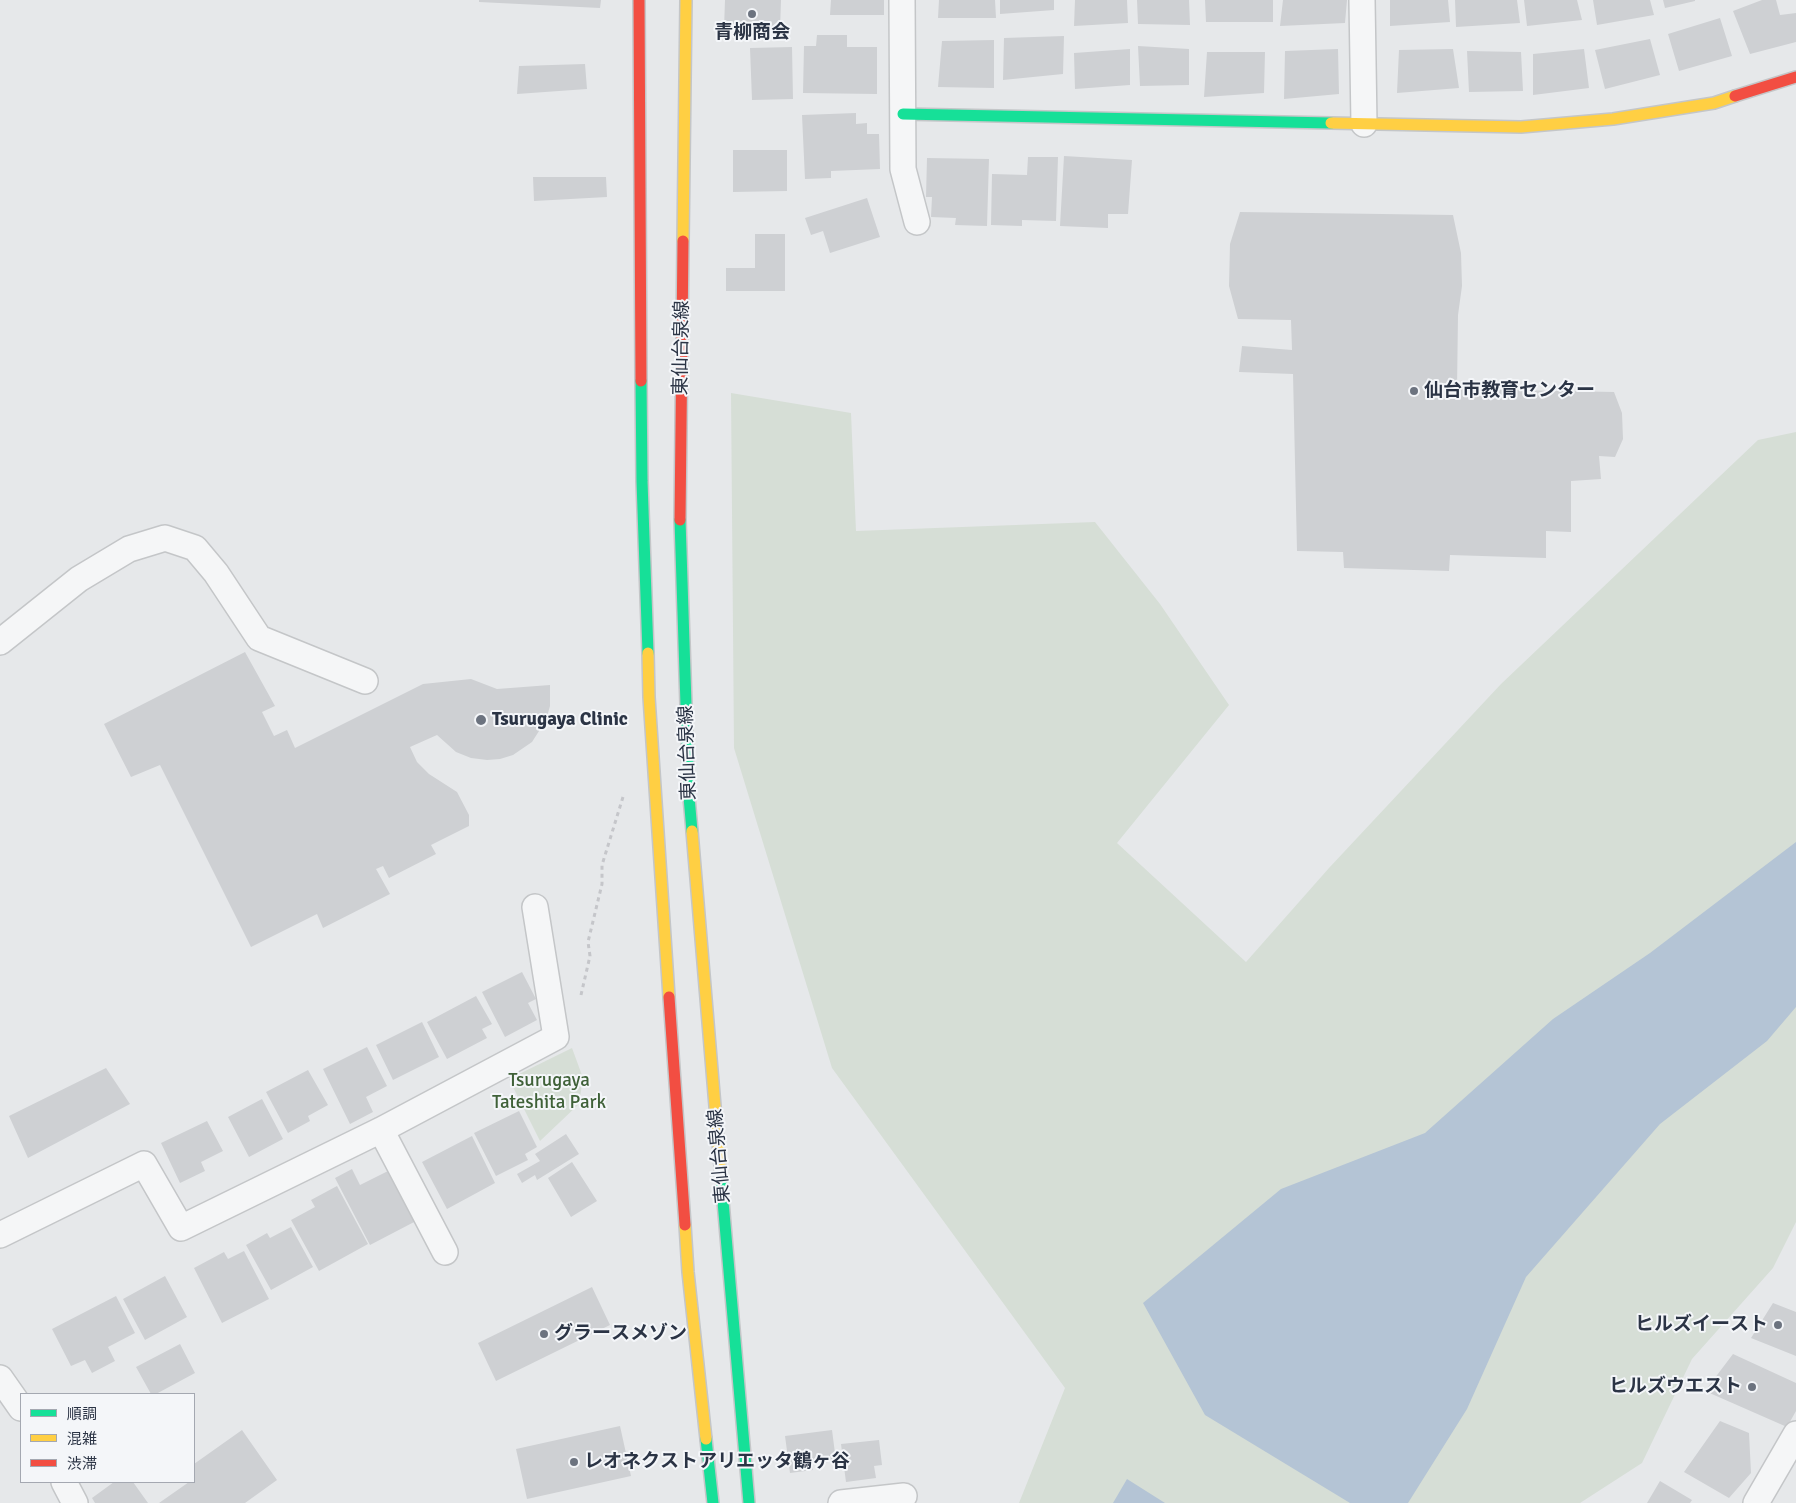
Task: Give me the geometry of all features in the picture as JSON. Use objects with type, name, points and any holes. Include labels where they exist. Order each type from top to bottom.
[{"type":"street","points":[[639,0],[642,481],[649,697],[688,1272],[713,1503]]},
{"type":"street","name":"東仙台泉線","points":[[686,0],[680,518],[689,797],[749,1503]]},
{"type":"street","points":[[902,0],[903,170],[917,222]]},
{"type":"street","points":[[1362,0],[1364,124]]},
{"type":"street","points":[[903,114],[1521,127],[1613,119],[1714,103],[1796,77]]},
{"type":"street","points":[[0,642],[79,578],[129,549],[165,538],[195,548],[216,573],[259,638],[364,681]]},
{"type":"street","points":[[0,1235],[144,1164],[181,1228],[381,1130],[556,1037],[535,907]]},
{"type":"street","points":[[381,1130],[445,1252]]},
{"type":"street","points":[[0,1378],[20,1407]]},
{"type":"street","points":[[1756,1503],[1796,1434]]},
{"type":"street","points":[[65,1483],[75,1503]]},
{"type":"street","points":[[841,1503],[904,1496]]},
{"type":"path","points":[[579,1003],[590,956],[588,942],[602,884],[602,865],[623,797]]},
{"type":"green space","points":[[731,393],[851,413],[856,531],[1095,522],[1160,604],[1229,705],[1117,843],[1246,962],[1329,868],[1501,684],[1758,440],[1796,432],[1796,1222],[1773,1268],[1692,1359],[1642,1463],[1580,1503],[1019,1503],[1065,1388],[832,1068],[734,748]]},
{"type":"green space","name":"Tsurugaya Tateshita Park","points":[[572,1048],[583,1078],[579,1104],[540,1141],[509,1079]]},
{"type":"water","points":[[1796,842],[1796,1007],[1767,1041],[1660,1124],[1526,1277],[1467,1409],[1408,1503],[1350,1503],[1205,1415],[1143,1303],[1281,1189],[1425,1133],[1553,1019],[1650,953]]},
{"type":"water","points":[[1127,1479],[1165,1503],[1113,1503]]},
{"type":"building","points":[[479,0],[601,0],[600,8],[479,2]]},
{"type":"building","name":"青柳商会","points":[[725,0],[781,0],[780,30],[724,29]]},
{"type":"building","points":[[831,0],[884,0],[884,15],[830,15]]},
{"type":"building","points":[[939,0],[995,0],[996,18],[938,18]]},
{"type":"building","points":[[1000,0],[1054,0],[1054,10],[1000,14]]},
{"type":"building","points":[[1075,0],[1127,0],[1128,23],[1074,26]]},
{"type":"building","points":[[1137,0],[1189,0],[1190,25],[1138,24]]},
{"type":"building","points":[[1205,0],[1273,0],[1273,22],[1206,22]]},
{"type":"building","points":[[1283,0],[1347,0],[1345,23],[1280,26]]},
{"type":"building","points":[[1390,0],[1448,0],[1450,22],[1390,26]]},
{"type":"building","points":[[1455,0],[1517,0],[1520,23],[1456,27]]},
{"type":"building","points":[[1524,0],[1577,0],[1582,20],[1527,26]]},
{"type":"building","points":[[1593,0],[1650,0],[1654,15],[1597,25]]},
{"type":"building","points":[[1663,0],[1695,0],[1695,1],[1665,8]]},
{"type":"building","points":[[1762,0],[1776,0],[1780,15],[1796,13],[1796,42],[1750,54],[1733,11]]},
{"type":"building","points":[[1720,18],[1732,56],[1679,71],[1668,34]]},
{"type":"building","points":[[817,35],[847,35],[847,47],[877,47],[877,94],[803,93],[804,46],[816,46]]},
{"type":"building","points":[[1064,36],[1063,74],[1003,80],[1004,38]]},
{"type":"building","points":[[1650,39],[1660,75],[1605,89],[1595,50]]},
{"type":"building","points":[[994,40],[994,88],[938,87],[942,41]]},
{"type":"building","points":[[1138,46],[1189,49],[1189,85],[1140,86]]},
{"type":"building","points":[[792,47],[793,99],[752,100],[750,48]]},
{"type":"building","points":[[1130,49],[1130,85],[1075,89],[1074,53]]},
{"type":"building","points":[[1338,49],[1339,94],[1284,99],[1285,51]]},
{"type":"building","points":[[1453,49],[1459,88],[1397,93],[1399,50]]},
{"type":"building","points":[[1584,49],[1589,88],[1533,95],[1533,54]]},
{"type":"building","points":[[1467,51],[1521,52],[1523,91],[1469,92]]},
{"type":"building","points":[[1207,52],[1265,52],[1264,93],[1204,97]]},
{"type":"building","points":[[585,64],[587,89],[517,94],[519,66]]},
{"type":"building","points":[[856,113],[856,124],[867,123],[867,134],[879,134],[880,169],[831,171],[831,178],[805,179],[802,115]]},
{"type":"building","points":[[733,150],[787,150],[787,191],[733,192]]},
{"type":"building","points":[[1064,156],[1132,160],[1128,214],[1108,214],[1108,228],[1060,226]]},
{"type":"building","points":[[1028,157],[1058,157],[1056,221],[1022,220],[1022,226],[991,225],[992,174],[1027,175]]},
{"type":"building","points":[[927,158],[989,159],[987,226],[955,225],[956,218],[931,217],[932,197],[926,197]]},
{"type":"building","points":[[533,177],[606,177],[607,197],[534,201]]},
{"type":"building","points":[[867,198],[880,237],[830,253],[823,231],[811,235],[805,218]]},
{"type":"building","name":"仙台市教育センター","points":[[1240,212],[1453,215],[1461,253],[1462,286],[1458,315],[1457,389],[1614,392],[1622,413],[1623,439],[1615,457],[1599,456],[1601,479],[1571,481],[1571,532],[1546,531],[1546,558],[1450,555],[1449,571],[1344,568],[1343,552],[1297,551],[1293,374],[1239,372],[1242,346],[1292,350],[1291,320],[1238,319],[1229,286],[1230,244]]},
{"type":"building","points":[[755,234],[785,234],[785,291],[726,291],[726,268],[755,268]]},
{"type":"building","points":[[245,652],[275,706],[262,712],[274,736],[287,730],[295,748],[423,684],[471,679],[497,689],[550,685],[550,706],[546,720],[532,742],[513,755],[500,759],[471,758],[456,752],[437,735],[410,747],[417,762],[429,774],[457,792],[469,815],[469,826],[431,845],[436,854],[389,878],[383,866],[376,869],[390,894],[323,928],[317,914],[251,947],[160,765],[131,777],[104,724]]},
{"type":"building","points":[[522,972],[536,999],[528,1003],[537,1020],[505,1037],[482,992]]},
{"type":"building","points":[[476,996],[492,1024],[482,1029],[487,1038],[447,1059],[427,1022]]},
{"type":"building","points":[[422,1022],[439,1057],[393,1080],[376,1045]]},
{"type":"building","points":[[367,1047],[387,1086],[366,1097],[373,1112],[350,1124],[323,1069]]},
{"type":"building","points":[[106,1068],[130,1104],[28,1158],[9,1116]]},
{"type":"building","points":[[308,1070],[328,1105],[308,1116],[310,1121],[288,1133],[266,1092]]},
{"type":"building","points":[[262,1099],[283,1139],[249,1157],[228,1117]]},
{"type":"building","points":[[519,1111],[537,1147],[525,1154],[528,1160],[496,1176],[474,1133]]},
{"type":"building","points":[[207,1121],[223,1151],[201,1162],[205,1171],[180,1183],[161,1143]]},
{"type":"building","points":[[566,1134],[579,1154],[537,1180],[535,1175],[522,1183],[517,1174],[540,1161],[535,1154]]},
{"type":"building","points":[[472,1136],[495,1183],[447,1209],[422,1162]]},
{"type":"building","points":[[572,1162],[597,1201],[571,1217],[548,1178]]},
{"type":"building","points":[[352,1169],[360,1185],[390,1170],[416,1221],[370,1245],[335,1178]]},
{"type":"building","points":[[337,1186],[368,1244],[319,1271],[291,1220],[315,1207],[311,1200]]},
{"type":"building","points":[[291,1227],[313,1267],[271,1290],[246,1245],[267,1233],[270,1238]]},
{"type":"building","points":[[244,1251],[269,1299],[222,1323],[194,1268],[224,1252],[228,1259]]},
{"type":"building","points":[[165,1276],[187,1317],[145,1340],[123,1299]]},
{"type":"building","name":"グラースメゾン","points":[[592,1287],[610,1325],[496,1381],[478,1343]]},
{"type":"building","points":[[116,1296],[135,1333],[108,1347],[115,1361],[92,1373],[85,1360],[71,1366],[52,1329]]},
{"type":"building","name":"ヒルズイースト","points":[[1773,1303],[1796,1312],[1796,1356],[1751,1338]]},
{"type":"building","points":[[180,1344],[195,1373],[158,1393],[150,1393],[136,1367]]},
{"type":"building","name":"ヒルズウエスト","points":[[1733,1354],[1796,1383],[1796,1411],[1787,1427],[1705,1391]]},
{"type":"building","points":[[1720,1421],[1749,1433],[1751,1473],[1729,1498],[1684,1472]]},
{"type":"building","name":"レオネクストアリエッタ鶴ヶ谷","points":[[620,1426],[631,1476],[527,1499],[516,1449]]},
{"type":"building","points":[[242,1430],[277,1480],[245,1503],[159,1503],[188,1483],[195,1483],[195,1463]]},
{"type":"building","points":[[832,1430],[836,1461],[813,1464],[813,1470],[790,1473],[785,1436]]},
{"type":"building","points":[[879,1440],[882,1465],[874,1466],[876,1478],[846,1482],[841,1444]]},
{"type":"building","points":[[1660,1481],[1692,1500],[1690,1503],[1647,1503]]},
{"type":"building","points":[[113,1483],[134,1483],[148,1503],[95,1503],[92,1498]]},
{"type":"traffic: fast","points":[[903,114],[1331,123]]},
{"type":"traffic: fast","points":[[641,381],[642,481],[648,653]]},
{"type":"traffic: fast","points":[[680,520],[689,797],[692,831]]},
{"type":"traffic: fast","points":[[721,1178],[749,1503]]},
{"type":"traffic: fast","points":[[706,1439],[713,1503]]},
{"type":"traffic: slow","points":[[683,241],[686,0]]},
{"type":"traffic: slow","points":[[1331,123],[1521,127],[1613,119],[1714,103],[1735,96]]},
{"type":"traffic: slow","points":[[648,653],[649,697],[669,997]]},
{"type":"traffic: slow","points":[[692,831],[721,1178]]},
{"type":"traffic: slow","points":[[685,1225],[688,1272],[706,1439]]},
{"type":"traffic: jam","points":[[639,0],[641,381]]},
{"type":"traffic: jam","points":[[1735,96],[1796,77]]},
{"type":"traffic: jam","points":[[680,520],[683,241]]},
{"type":"traffic: jam","points":[[669,997],[685,1225]]},
{"type":"place","name":"青柳商会","points":[[752,14]]},
{"type":"place","name":"仙台市教育センター","points":[[1414,391]]},
{"type":"place","name":"Tsurugaya Clinic","points":[[481,720]]},
{"type":"place","name":"ヒルズイースト","points":[[1778,1325]]},
{"type":"place","name":"グラースメゾン","points":[[544,1334]]},
{"type":"place","name":"ヒルズウエスト","points":[[1752,1387]]},
{"type":"place","name":"レオネクストアリエッタ鶴ヶ谷","points":[[574,1462]]}]
